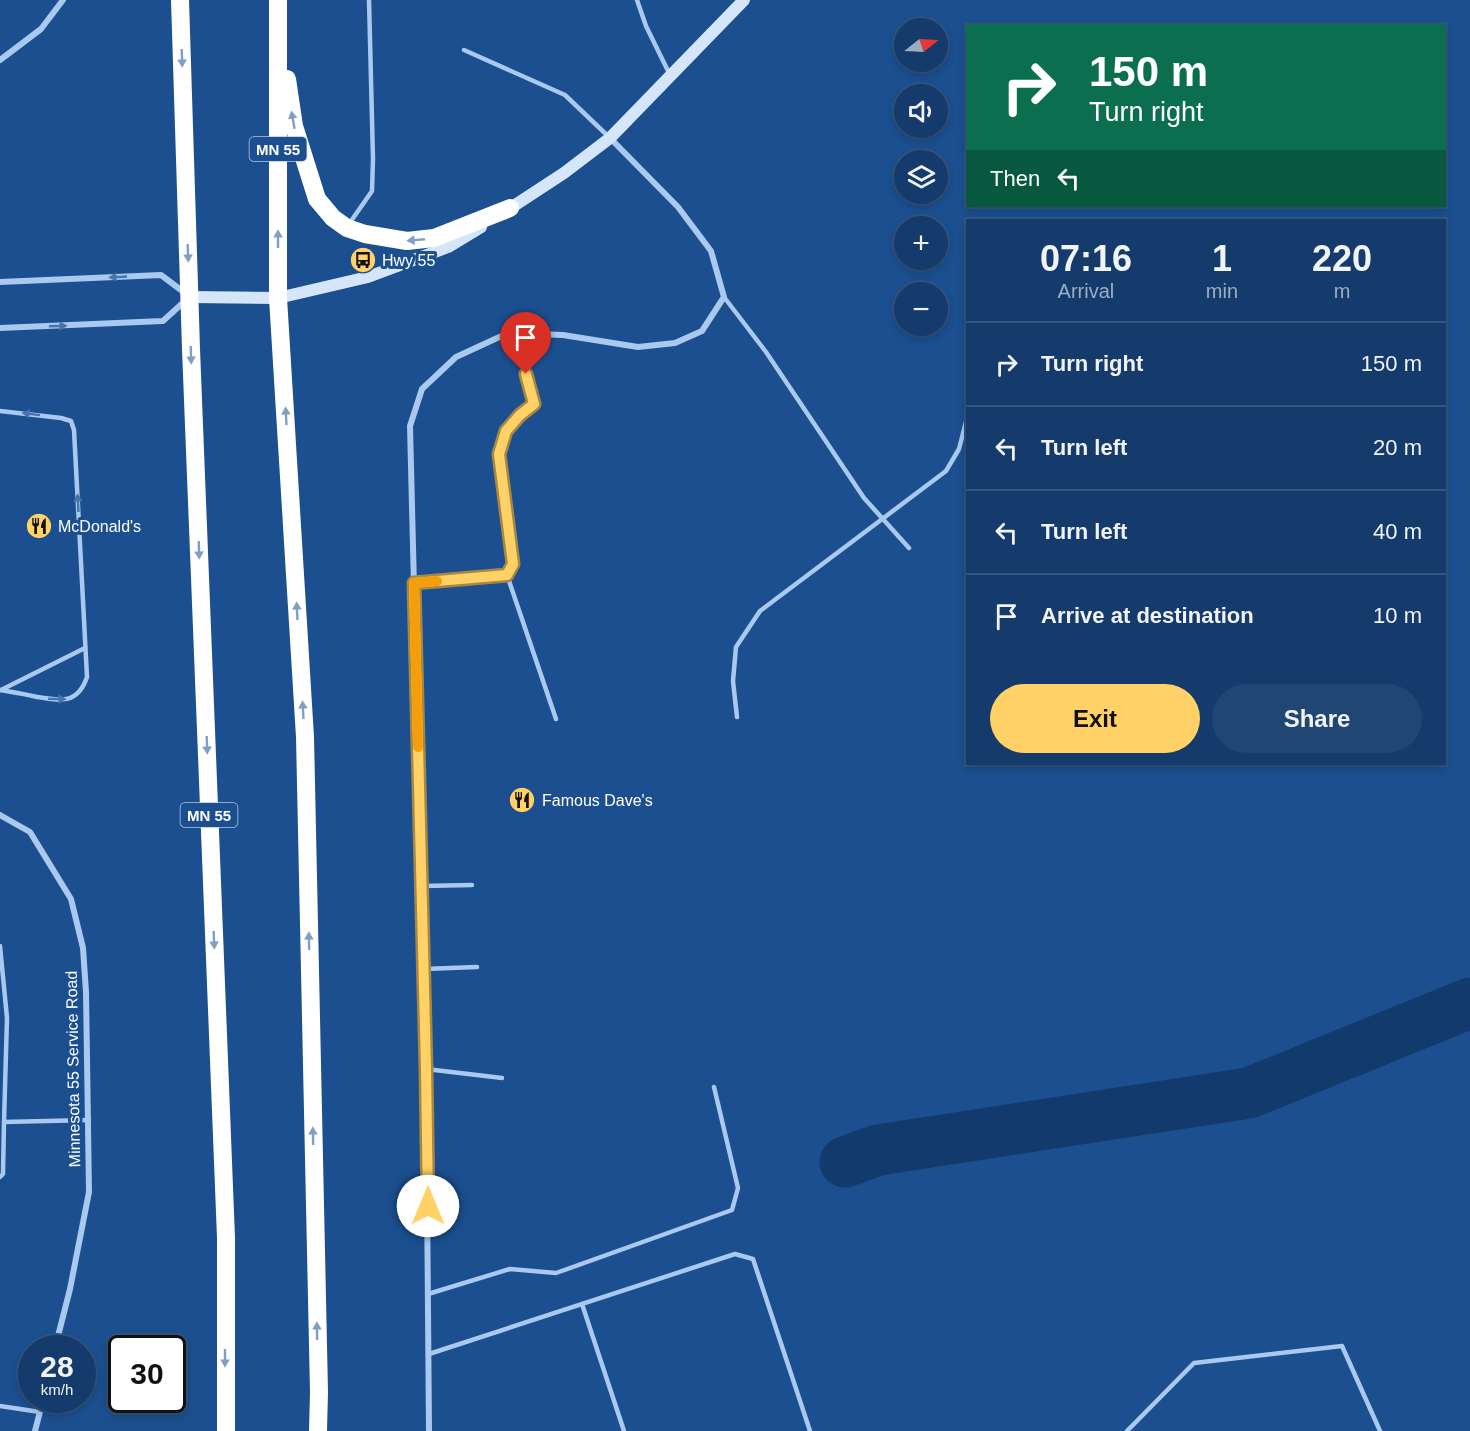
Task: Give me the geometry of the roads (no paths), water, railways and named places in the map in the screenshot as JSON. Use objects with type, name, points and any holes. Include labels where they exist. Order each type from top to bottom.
[{"type":"highway","name":"MN 55","points":[[180,0],[226,1238],[226,1431]]},
{"type":"highway","name":"MN 55","points":[[278,6],[279,298],[305,737],[318,1431]]},
{"type":"highway","points":[[278,6],[294,126],[317,199],[333,218],[347,228],[365,234],[407,241],[434,238],[510,208]]},
{"type":"highway","points":[[317,1358],[325,1431]]},
{"type":"street","points":[[0,60],[41,29],[63,0]]},
{"type":"street","points":[[0,282],[161,274],[190,297],[279,298],[368,277],[448,247],[564,172],[610,138],[744,0]]},
{"type":"street","points":[[429,1431],[426,1069],[410,426],[422,389],[456,357],[508,333],[563,335],[638,346],[675,343],[702,331],[724,297],[711,251],[678,207],[610,138]]},
{"type":"street","points":[[0,328],[163,321],[190,297]]},
{"type":"street","name":"Minnesota 55 Service Road","points":[[0,815],[30,832],[71,899],[83,948],[86,992],[89,1192],[58,1335]]},
{"type":"street","points":[[35,1431],[40,1413]]},
{"type":"lane","points":[[347,228],[372,191],[369,0]]},
{"type":"lane","points":[[637,0],[646,26],[670,76]]},
{"type":"lane","points":[[465,50],[565,95],[610,138]]},
{"type":"lane","points":[[724,297],[766,352],[864,498],[909,548]]},
{"type":"lane","points":[[521,333],[526,374],[534,404],[506,431],[499,454],[513,564],[507,575],[556,718]]},
{"type":"lane","points":[[0,411],[61,417],[71,421],[74,430],[87,677],[83,689],[74,697],[61,701],[0,690]]},
{"type":"lane","points":[[737,717],[733,681],[736,647],[760,611],[945,471],[959,449],[966,422]]},
{"type":"lane","points":[[414,583],[507,575]]},
{"type":"lane","points":[[0,690],[85,648]]},
{"type":"lane","points":[[422,886],[472,885]]},
{"type":"lane","points":[[0,946],[7,1018],[3,1174],[0,1178]]},
{"type":"lane","points":[[424,969],[477,967]]},
{"type":"lane","points":[[426,1069],[502,1078]]},
{"type":"lane","points":[[428,1293],[510,1269],[556,1273],[732,1210],[738,1188],[714,1087]]},
{"type":"lane","points":[[4,1122],[89,1120]]},
{"type":"lane","points":[[429,1354],[735,1254],[753,1259],[810,1431]]},
{"type":"lane","points":[[582,1304],[624,1431]]},
{"type":"lane","points":[[1127,1431],[1194,1363],[1342,1346],[1380,1431]]},
{"type":"lane","points":[[0,1406],[18,1409]]},
{"type":"waterway","points":[[845,1162],[878,1150],[1249,1093],[1470,1003]]},
{"type":"place","name":"Hwy 55","points":[[363,260]]},
{"type":"place","name":"McDonald's","points":[[39,526]]},
{"type":"place","name":"Famous Dave's","points":[[522,800]]}]
